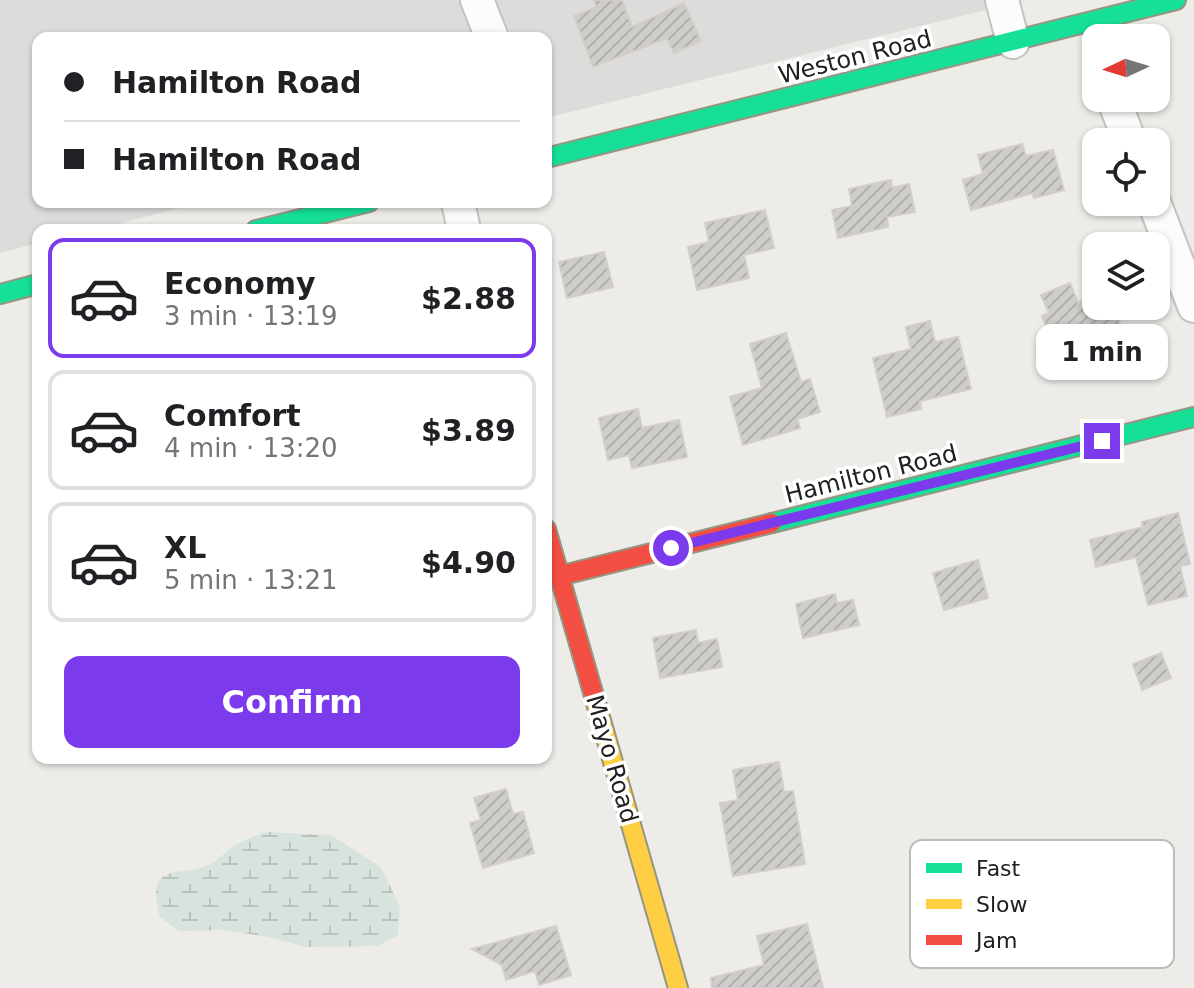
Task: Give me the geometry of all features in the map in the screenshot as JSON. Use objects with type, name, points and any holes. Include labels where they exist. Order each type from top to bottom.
[{"type":"street","points":[[477,0],[490,32]]},
{"type":"street","points":[[1002,0],[1013,42]]},
{"type":"street","name":"Weston Road","points":[[1119,24],[1176,0]]},
{"type":"street","name":"Weston Road","points":[[552,157],[1013,42],[1082,36]]},
{"type":"street","points":[[280,224],[345,208]]},
{"type":"street","points":[[1159,216],[1194,306]]},
{"type":"street","points":[[0,294],[32,286]]},
{"type":"street","name":"Hamilton Road","points":[[559,576],[1194,417]]},
{"type":"street","name":"Mayo Road","points":[[552,551],[678,988]]},
{"type":"shaded area","points":[[0,0],[1026,0],[552,117],[552,32],[32,32],[32,208],[181,208],[116,224],[32,224],[32,245],[0,253]]},
{"type":"green space","points":[[266,832],[331,835],[381,867],[400,907],[398,935],[378,946],[305,947],[269,937],[223,930],[179,931],[160,917],[156,898],[157,886],[162,878],[212,863],[237,844]]},
{"type":"building","points":[[594,0],[622,0],[632,27],[684,3],[701,41],[674,53],[667,38],[593,67],[574,16],[596,7]]},
{"type":"building","points":[[1022,144],[1026,156],[1053,150],[1064,190],[1034,198],[1033,193],[971,210],[963,180],[983,174],[978,155]]},
{"type":"building","points":[[891,180],[892,188],[909,184],[915,212],[887,217],[888,227],[838,238],[832,210],[852,206],[849,189]]},
{"type":"building","points":[[765,210],[774,248],[744,255],[749,278],[697,290],[688,247],[709,242],[705,223]]},
{"type":"building","points":[[604,252],[613,287],[567,298],[559,262]]},
{"type":"building","points":[[1070,283],[1078,303],[1082,301],[1082,320],[1119,320],[1124,333],[1060,358],[1042,316],[1049,313],[1041,295]]},
{"type":"building","points":[[930,321],[935,342],[958,337],[971,389],[920,401],[921,409],[887,417],[873,358],[911,349],[906,327]]},
{"type":"building","points":[[786,333],[801,382],[810,379],[820,412],[797,419],[800,428],[743,445],[730,397],[762,388],[750,344]]},
{"type":"building","points":[[638,409],[642,428],[679,420],[687,457],[632,468],[629,455],[608,460],[599,418]]},
{"type":"building","points":[[1178,513],[1190,564],[1180,566],[1187,596],[1148,605],[1136,557],[1096,567],[1090,540],[1143,527],[1142,522]]},
{"type":"building","points":[[978,560],[988,598],[944,610],[933,573]]},
{"type":"building","points":[[835,594],[837,603],[853,600],[859,625],[803,638],[796,604]]},
{"type":"building","points":[[696,630],[698,643],[717,639],[722,667],[660,678],[653,638]]},
{"type":"building","points":[[1161,653],[1171,678],[1142,690],[1133,664]]},
{"type":"building","points":[[779,762],[784,792],[793,791],[805,864],[733,876],[720,803],[738,800],[733,770]]},
{"type":"building","points":[[506,789],[513,814],[523,812],[534,853],[483,868],[470,823],[481,820],[474,798]]},
{"type":"building","points":[[807,924],[823,988],[712,988],[711,978],[764,965],[757,936]]},
{"type":"building","points":[[556,926],[571,975],[539,985],[535,971],[506,980],[502,965],[472,949]]},
{"type":"traffic: fast","points":[[552,156],[1176,0]]},
{"type":"traffic: fast","points":[[280,224],[345,208]]},
{"type":"traffic: fast","points":[[0,294],[32,286]]},
{"type":"traffic: fast","points":[[772,523],[1194,417]]},
{"type":"traffic: slow","points":[[596,703],[678,988]]},
{"type":"traffic: jam","points":[[559,576],[772,523]]},
{"type":"traffic: jam","points":[[552,550],[596,703]]},
{"type":"route","points":[[671,548],[1102,441]]}]
